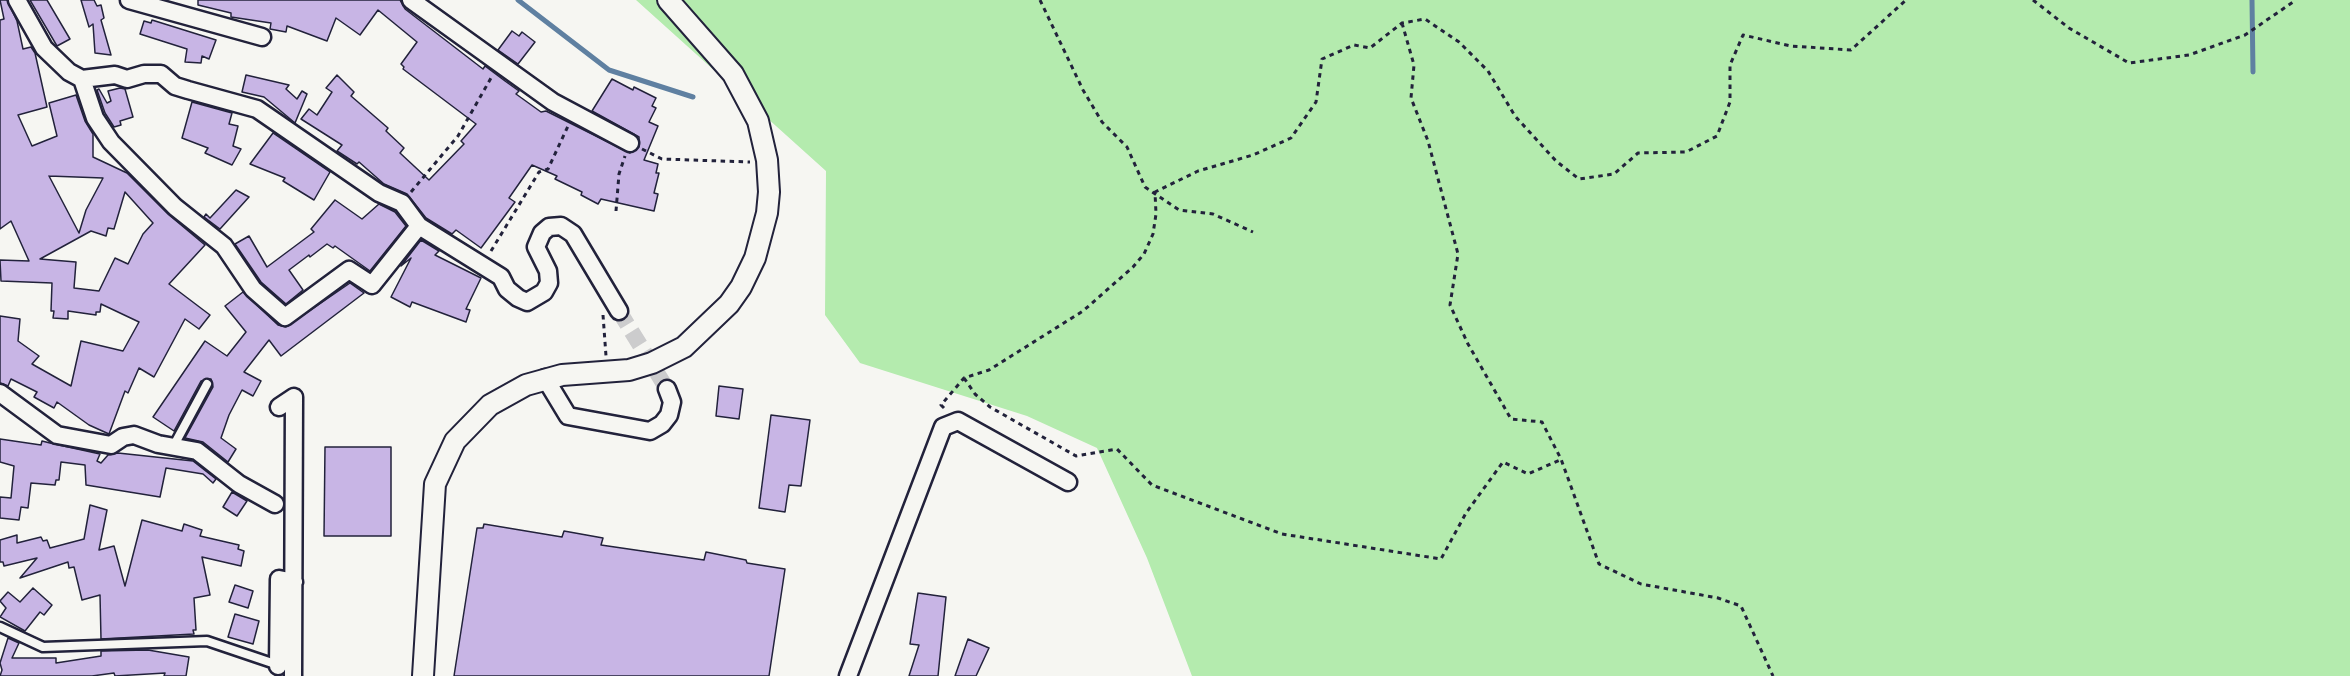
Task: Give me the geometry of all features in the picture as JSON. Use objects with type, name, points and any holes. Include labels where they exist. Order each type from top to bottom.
[{"type":"street","points":[[17,0],[44,48],[55,62],[82,79],[115,75],[127,79],[144,74],[161,74],[175,86],[257,109],[379,193],[402,203],[419,226],[501,277],[507,290],[527,302],[537,298],[549,284],[548,271],[536,247],[538,240],[549,227],[561,226],[573,234],[619,311]]},
{"type":"street","points":[[129,0],[262,37]]},
{"type":"street","points":[[411,0],[499,65],[573,114],[630,143]]},
{"type":"street","points":[[423,676],[435,484],[455,441],[477,417],[501,398],[545,378],[608,373],[652,363],[684,347],[729,304],[748,275],[761,238],[769,192],[767,160],[758,121],[742,89],[724,63],[668,0]]},
{"type":"street","points":[[82,79],[95,118],[111,142],[175,207],[224,246],[253,289],[285,317],[349,270],[372,285],[419,226]]},
{"type":"street","points":[[545,378],[568,416],[650,431],[662,424],[669,415],[672,402],[667,389]]},
{"type":"street","points":[[0,393],[57,435],[111,445],[123,437],[134,435],[197,452],[239,484],[275,504]]},
{"type":"street","points":[[279,407],[294,398],[293,676]]},
{"type":"street","points":[[848,676],[943,427],[958,421],[1068,482]]},
{"type":"street","points":[[278,666],[279,579],[294,582]]},
{"type":"lane","points":[[172,447],[207,384]]},
{"type":"lane","points":[[0,627],[43,647],[207,641],[278,666]]},
{"type":"path","points":[[1040,0],[1083,90],[1102,122],[1127,147],[1145,187],[1179,210],[1213,214],[1253,232]]},
{"type":"path","points":[[1155,192],[1198,171],[1253,155],[1291,138],[1316,102],[1322,59],[1354,45],[1370,48],[1402,24],[1425,19],[1459,42],[1488,71],[1515,116],[1556,161],[1579,179],[1614,174],[1638,153],[1686,152],[1716,136],[1730,102],[1730,65],[1743,35],[1791,46],[1851,50],[1906,0]]},
{"type":"path","points":[[2033,0],[2069,28],[2129,63],[2189,55],[2245,35],[2296,0]]},
{"type":"path","points":[[1402,24],[1414,65],[1411,98],[1428,141],[1458,254],[1450,305],[1468,344],[1511,419],[1542,422],[1561,459],[1599,564],[1641,584],[1718,598],[1741,606],[1773,676]]},
{"type":"path","points":[[402,203],[458,136],[499,65]]},
{"type":"path","points":[[483,265],[539,172],[548,169],[573,114]]},
{"type":"path","points":[[616,211],[619,174],[630,143],[662,159],[744,162],[767,160]]},
{"type":"path","points":[[941,405],[964,378],[989,370],[1083,311],[1133,267],[1144,254],[1153,234],[1156,214],[1155,192]]},
{"type":"path","points":[[608,373],[602,319],[609,294]]},
{"type":"path","points":[[964,378],[975,394],[990,408],[1076,456],[1117,449],[1152,485],[1282,534],[1441,560],[1466,513],[1503,462],[1528,474],[1561,459]]},
{"type":"green space","points":[[636,0],[2350,0],[2350,676],[1192,676],[1147,558],[1097,448],[1027,416],[860,363],[825,315],[826,171]]},
{"type":"building","points":[[0,0],[7,0],[17,21],[23,49],[31,47],[35,53],[47,107],[18,115],[32,146],[57,136],[49,103],[76,95],[85,121],[93,134],[93,157],[127,173],[168,214],[205,245],[169,284],[210,315],[199,329],[185,319],[154,377],[139,368],[128,393],[125,391],[109,434],[89,425],[57,402],[54,408],[34,397],[37,392],[11,379],[8,386],[0,383],[0,316],[20,319],[18,341],[39,356],[32,364],[71,386],[81,341],[123,351],[139,322],[101,304],[100,312],[96,312],[96,315],[68,311],[68,319],[53,318],[52,283],[1,281],[0,260],[29,261],[11,221],[0,229],[0,20],[4,19]],"holes":[[[49,176],[103,178],[86,210],[79,233]],[[125,192],[153,223],[143,234],[128,264],[115,258],[99,291],[74,288],[76,262],[40,259],[91,231],[106,236],[108,228],[114,229]]]},
{"type":"building","points":[[30,0],[47,0],[70,39],[57,46]]},
{"type":"building","points":[[81,0],[94,0],[97,6],[101,5],[104,18],[101,20],[111,55],[95,53],[93,24],[89,27]]},
{"type":"building","points":[[198,0],[400,0],[405,9],[483,69],[485,66],[519,91],[516,94],[541,112],[546,111],[630,153],[639,147],[639,137],[592,111],[612,79],[633,90],[634,87],[656,98],[652,106],[656,108],[649,122],[658,126],[644,160],[658,164],[656,173],[659,173],[654,193],[658,194],[654,211],[601,199],[598,204],[581,195],[582,192],[555,179],[557,176],[532,165],[509,198],[515,202],[481,248],[456,230],[452,234],[426,218],[407,194],[384,184],[359,162],[357,164],[337,151],[342,145],[301,119],[309,109],[317,115],[332,92],[326,88],[337,75],[354,92],[351,96],[388,128],[386,131],[404,148],[400,153],[429,180],[464,144],[461,141],[476,124],[403,69],[401,64],[417,42],[378,10],[360,35],[336,18],[327,41],[287,26],[286,32],[270,29],[271,23],[231,17],[231,13],[198,5]]},
{"type":"building","points":[[152,20],[216,40],[209,59],[202,56],[201,63],[185,62],[187,49],[140,34],[144,21],[151,23]]},
{"type":"building","points":[[512,31],[519,36],[522,32],[535,42],[518,64],[498,50]]},
{"type":"building","points":[[246,75],[289,85],[286,89],[297,99],[302,91],[307,94],[295,123],[264,97],[242,92]]},
{"type":"building","points":[[99,89],[107,103],[111,101],[108,91],[125,89],[133,117],[120,121],[121,125],[114,127],[105,113],[97,90]]},
{"type":"building","points":[[192,102],[232,113],[229,124],[238,126],[233,146],[241,149],[232,165],[205,153],[208,148],[182,138]]},
{"type":"building","points":[[273,133],[330,172],[314,200],[283,181],[285,178],[250,164]]},
{"type":"building","points":[[236,190],[249,197],[220,229],[204,217],[206,214],[210,218]]},
{"type":"building","points":[[335,200],[362,219],[379,204],[395,212],[406,226],[370,271],[335,246],[333,248],[327,244],[310,257],[309,255],[289,270],[303,290],[286,304],[261,282],[235,244],[249,236],[267,267],[314,232],[311,229]]},
{"type":"building","points":[[421,240],[439,251],[435,255],[481,278],[466,309],[470,310],[466,322],[412,302],[410,307],[391,297],[411,258],[401,266]]},
{"type":"building","points":[[350,283],[364,293],[281,356],[269,340],[244,372],[261,381],[253,396],[242,390],[229,415],[221,438],[236,449],[228,462],[203,442],[185,438],[213,387],[211,379],[201,381],[174,431],[153,417],[205,341],[227,356],[246,332],[225,306],[243,292],[278,325],[286,327]]},
{"type":"building","points":[[719,386],[743,389],[739,419],[716,416]]},
{"type":"building","points":[[771,415],[810,420],[801,486],[789,485],[785,512],[759,508]]},
{"type":"building","points":[[0,439],[41,445],[42,441],[100,454],[97,461],[101,463],[108,455],[118,453],[193,461],[216,479],[213,483],[203,474],[166,468],[160,497],[86,485],[85,465],[61,462],[59,480],[56,480],[55,485],[31,483],[28,508],[21,507],[19,520],[0,518],[0,497],[11,498],[14,466],[0,462]]},
{"type":"building","points":[[325,447],[391,447],[391,536],[324,536]]},
{"type":"building","points":[[232,492],[247,501],[237,516],[223,507]]},
{"type":"building","points":[[90,505],[107,510],[99,550],[114,546],[125,586],[142,520],[182,531],[184,524],[202,530],[200,536],[239,545],[238,549],[244,551],[241,566],[202,557],[210,595],[194,598],[196,630],[193,630],[194,634],[101,639],[100,595],[82,600],[74,567],[69,568],[68,562],[20,578],[37,558],[4,566],[3,562],[0,562],[0,540],[17,535],[17,543],[41,537],[43,541],[47,540],[50,548],[84,539]]},
{"type":"building","points":[[484,524],[562,537],[564,531],[603,538],[601,545],[704,560],[706,552],[746,560],[747,563],[785,569],[769,676],[454,676],[477,528],[483,528]]},
{"type":"building","points":[[235,585],[253,591],[248,608],[229,602]]},
{"type":"building","points":[[33,588],[52,605],[44,615],[40,612],[25,631],[0,617],[6,608],[0,601],[8,592],[20,602]]},
{"type":"building","points":[[918,593],[946,597],[938,676],[909,676],[919,645],[910,644]]},
{"type":"building","points":[[235,614],[259,621],[253,644],[228,637]]},
{"type":"building","points":[[8,638],[19,643],[12,658],[56,658],[56,663],[101,656],[101,651],[148,650],[189,657],[186,676],[164,676],[165,673],[115,676],[114,673],[92,676],[0,676],[2,670],[0,663]]},
{"type":"building","points":[[968,639],[989,648],[976,676],[955,676]]},
{"type":"waterway","points":[[518,0],[609,70],[693,97]]},
{"type":"waterway","points":[[2252,0],[2253,72]]},
{"type":"tunnel","points":[[619,311],[667,389]]}]
